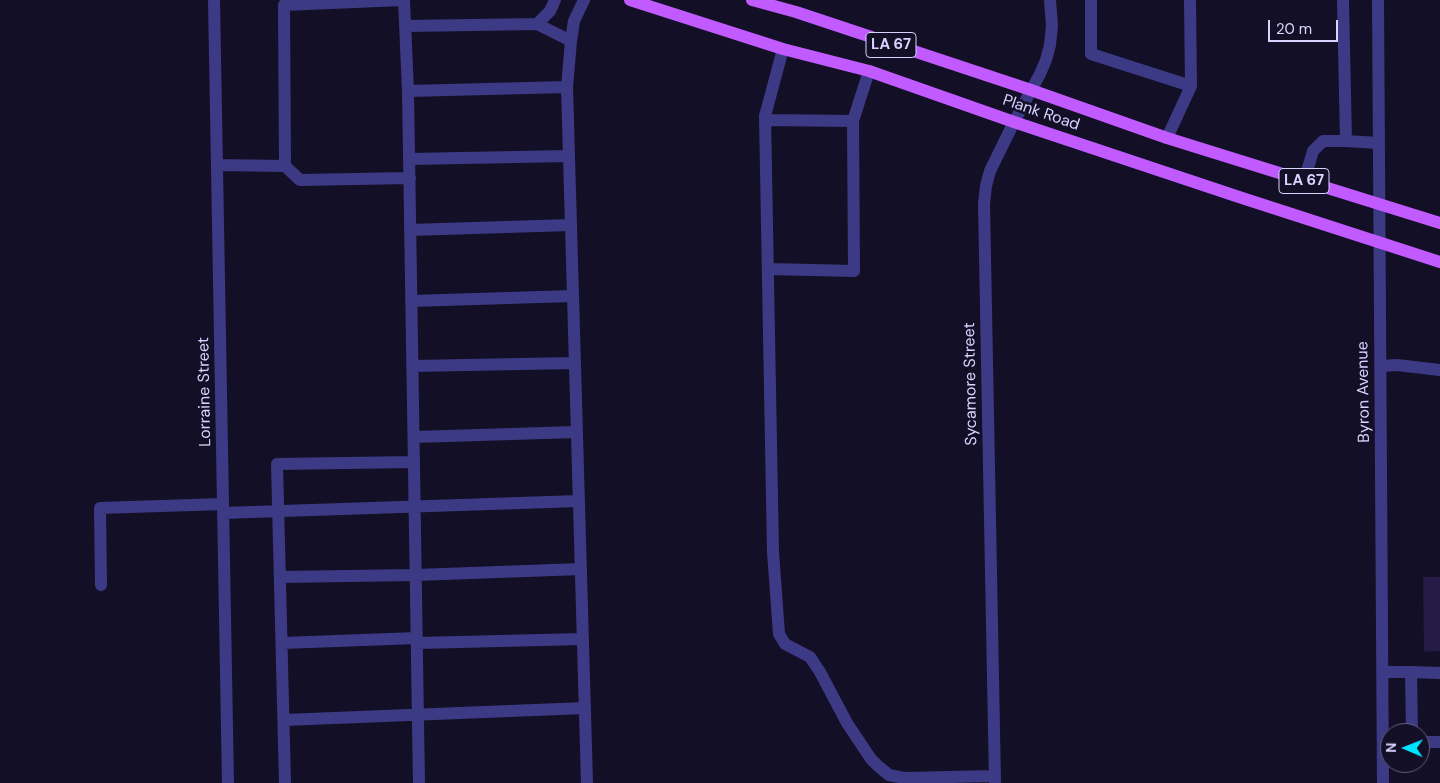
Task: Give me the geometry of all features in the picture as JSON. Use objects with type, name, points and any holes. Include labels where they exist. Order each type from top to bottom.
[{"type":"main road","name":"Plank Road","points":[[630,0],[783,49],[869,71],[1014,122],[1440,262]]},
{"type":"main road","name":"Plank Road","points":[[752,0],[796,12],[1031,90],[1167,138],[1440,224]]},
{"type":"street","name":"Lorraine Street","points":[[214,0],[228,783]]},
{"type":"street","points":[[286,166],[284,5],[403,0],[406,26],[410,178],[419,783]]},
{"type":"street","points":[[537,24],[550,11],[555,0]]},
{"type":"street","points":[[581,783],[587,783],[567,87],[574,21],[584,0]]},
{"type":"street","name":"Sycamore Street","points":[[995,779],[984,204],[990,171],[1046,60],[1052,26],[1050,0]]},
{"type":"street","points":[[1090,0],[1090,54],[1191,86]]},
{"type":"street","points":[[1167,138],[1191,86],[1190,0]]},
{"type":"street","points":[[1343,0],[1346,141]]},
{"type":"street","name":"Byron Avenue","points":[[1378,0],[1383,672],[1386,723]]},
{"type":"street","points":[[406,26],[537,24],[572,41]]},
{"type":"street","points":[[783,49],[765,116],[772,552],[779,634],[785,644],[810,657],[847,723],[871,759],[889,775],[904,778],[995,779]]},
{"type":"street","points":[[768,269],[854,271],[853,121],[869,71]]},
{"type":"street","points":[[408,91],[567,87]]},
{"type":"street","points":[[766,120],[853,121]]},
{"type":"street","points":[[1304,181],[1313,151],[1323,141],[1378,143]]},
{"type":"street","points":[[409,159],[569,156]]},
{"type":"street","points":[[217,165],[286,166],[300,180],[410,178]]},
{"type":"street","points":[[410,230],[571,224]]},
{"type":"street","points":[[411,301],[573,296]]},
{"type":"street","points":[[412,366],[575,363]]},
{"type":"street","points":[[1380,366],[1397,365],[1440,370]]},
{"type":"street","points":[[414,437],[577,432]]},
{"type":"street","points":[[285,783],[277,464],[414,462]]},
{"type":"street","points":[[101,585],[100,508],[223,508],[278,512],[579,501]]},
{"type":"street","points":[[280,577],[416,575],[581,569]]},
{"type":"street","points":[[282,643],[583,639]]},
{"type":"street","points":[[1383,672],[1440,673]]},
{"type":"street","points":[[1411,672],[1412,723]]},
{"type":"street","points":[[284,720],[584,708]]},
{"type":"building","points":[[1423,577],[1440,577],[1440,651],[1424,652]]}]
